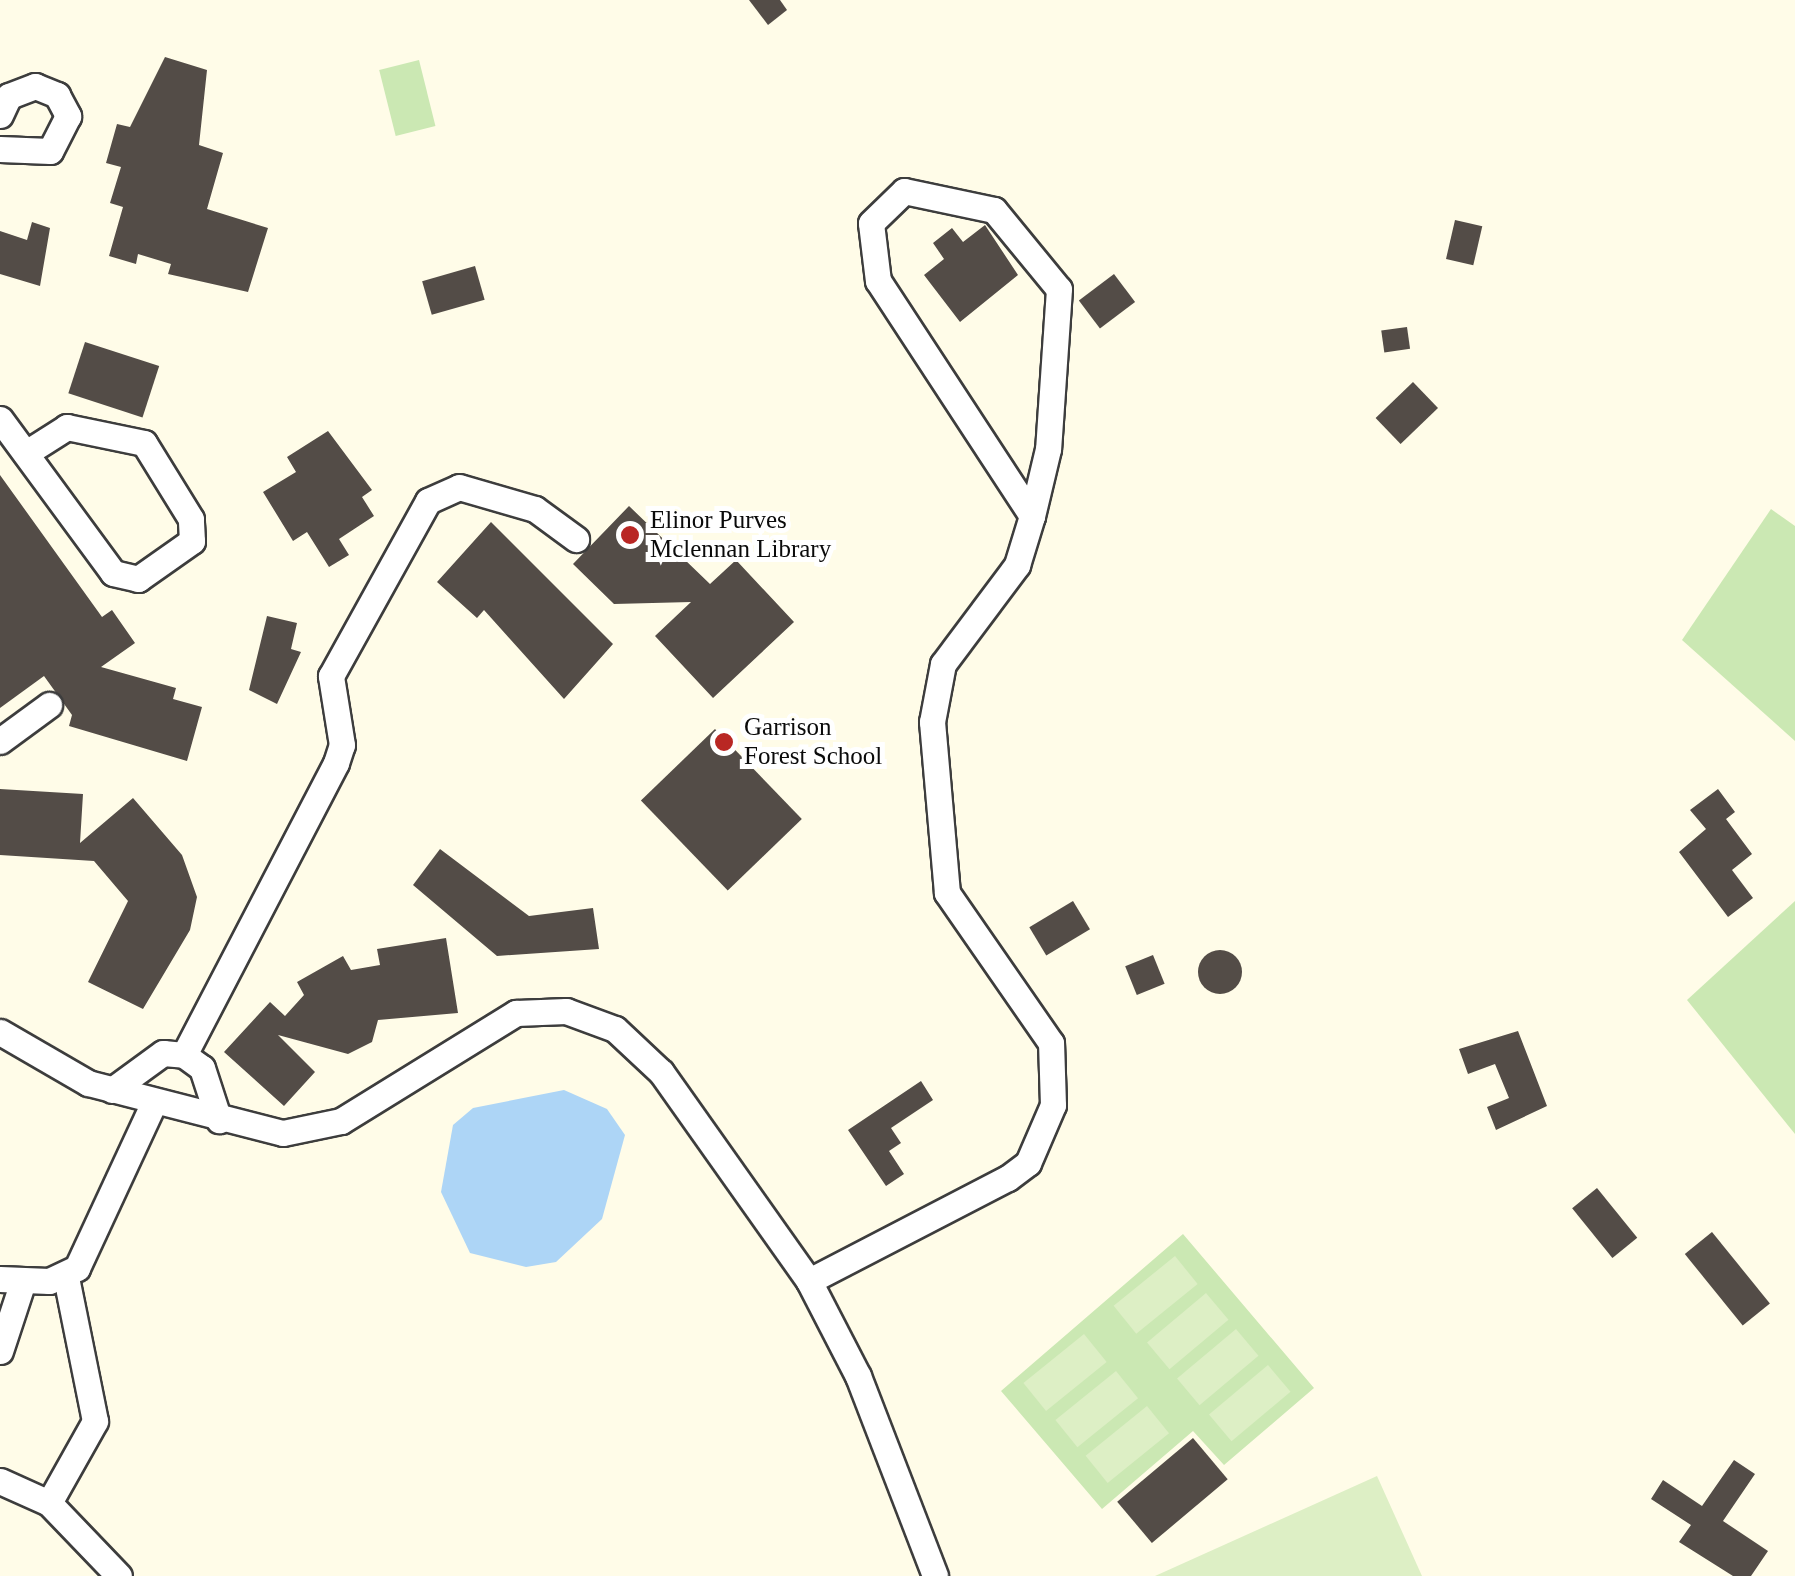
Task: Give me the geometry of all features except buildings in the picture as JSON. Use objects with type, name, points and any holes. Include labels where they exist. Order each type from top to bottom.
[{"type":"street","points":[[0,115],[9,96],[35,86],[57,95],[68,116],[50,151],[0,150],[0,133]]},
{"type":"street","points":[[809,1281],[1008,1178],[1046,1131],[1051,1043],[947,892],[932,722],[943,664],[1016,565],[1032,516],[1048,449],[1059,289],[994,210],[904,191],[871,223],[878,281],[1032,516]]},
{"type":"street","points":[[0,420],[124,580],[192,542],[191,519],[144,443],[67,427],[26,453]]},
{"type":"street","points":[[184,1055],[336,762],[342,744],[331,676],[428,501],[459,487],[535,509],[576,539]]},
{"type":"street","points":[[0,741],[50,705]]},
{"type":"street","points":[[0,1032],[51,1067],[112,1090],[219,1120],[317,1130],[484,1024],[541,1009],[592,1016],[640,1046],[809,1281],[858,1376],[935,1576]]},
{"type":"street","points":[[112,1090],[163,1053],[184,1055],[202,1068],[219,1120]]},
{"type":"street","points":[[49,1503],[95,1422],[66,1277],[95,1234],[154,1102]]},
{"type":"street","points":[[0,1351],[11,1281],[66,1277]]},
{"type":"street","points":[[0,1481],[49,1503],[118,1576]]},
{"type":"green space","points":[[419,60],[435,126],[396,136],[379,70]]},
{"type":"green space","points":[[1771,509],[1795,526],[1795,741],[1682,640]]},
{"type":"green space","points":[[1795,901],[1795,1134],[1687,1000]]},
{"type":"green space","points":[[1183,1234],[1314,1388],[1224,1465],[1193,1431],[1102,1509],[1001,1391]]},
{"type":"green space","points":[[1175,1256],[1198,1284],[1136,1334],[1114,1306]]},
{"type":"green space","points":[[1206,1293],[1228,1320],[1170,1369],[1147,1342]]},
{"type":"green space","points":[[1236,1329],[1258,1356],[1200,1405],[1177,1378]]},
{"type":"green space","points":[[1084,1334],[1107,1362],[1046,1411],[1023,1383]]},
{"type":"green space","points":[[1268,1365],[1290,1392],[1232,1441],[1209,1414]]},
{"type":"green space","points":[[1116,1371],[1138,1398],[1077,1447],[1055,1420]]},
{"type":"green space","points":[[1147,1406],[1169,1433],[1108,1483],[1086,1456]]},
{"type":"green space","points":[[1377,1476],[1422,1576],[1155,1576]]},
{"type":"water","points":[[564,1090],[607,1109],[625,1135],[602,1219],[556,1262],[526,1267],[470,1253],[441,1192],[453,1125],[473,1108]]},
{"type":"place","name":"Elinor Purves Mclennan Library","points":[[630,535]]},
{"type":"place","name":"Garrison Forest School","points":[[724,742]]}]
